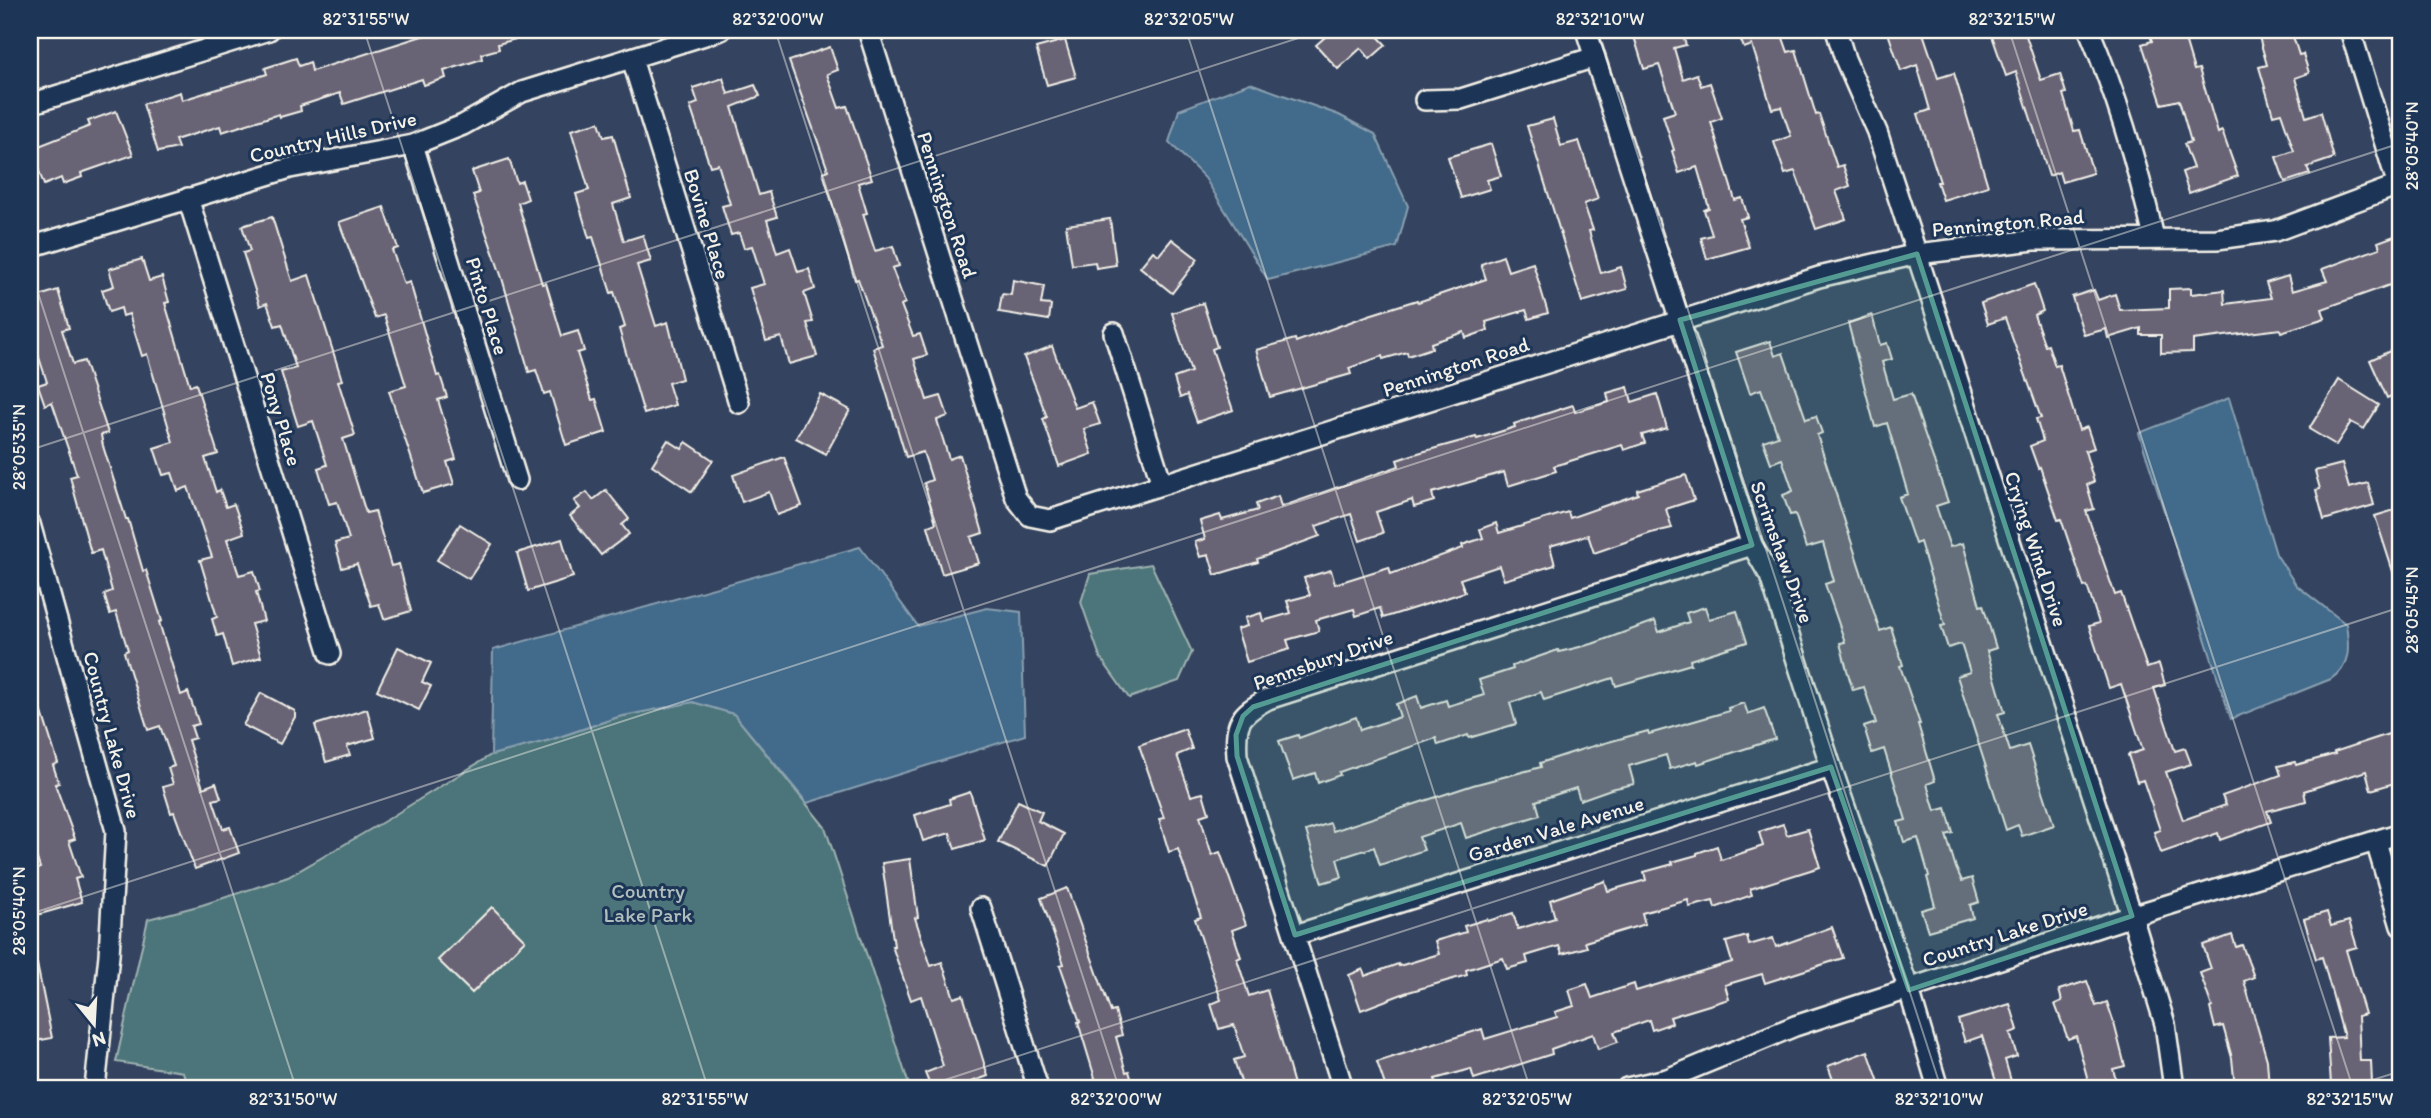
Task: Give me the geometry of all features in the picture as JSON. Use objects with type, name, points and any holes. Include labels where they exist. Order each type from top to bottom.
[{"type":"street","points":[[30,104],[269,30]]},
{"type":"street","name":"Country Hills Drive","points":[[30,247],[289,168],[413,145],[463,125],[523,92],[721,30]]},
{"type":"street","name":"Pennington Road","points":[[868,30],[1016,498],[1030,516],[1050,520],[1819,277],[1917,254],[2034,240],[2217,239],[2275,231],[2400,185]]},
{"type":"street","name":"Scrimshaw Drive","points":[[1586,30],[1752,545],[1770,576],[1831,767],[1909,990],[1938,1088]]},
{"type":"street","name":"Crying Wind Drive","points":[[1836,30],[1877,132],[2132,916],[2165,1024],[2174,1088]]},
{"type":"street","points":[[2089,30],[2105,67],[2143,191],[2154,238]]},
{"type":"street","points":[[2350,30],[2400,185]]},
{"type":"street","points":[[1425,100],[1461,99],[1595,57]]},
{"type":"street","name":"Bovine Place","points":[[632,59],[739,403]]},
{"type":"street","name":"Pinto Place","points":[[413,145],[517,480]]},
{"type":"street","name":"Pony Place","points":[[188,198],[330,653]]},
{"type":"street","points":[[1114,333],[1162,484]]},
{"type":"street","name":"Country Lake Drive","points":[[30,524],[116,831],[110,955],[94,1088]]},
{"type":"street","name":"Pennsbury Drive","points":[[1343,1088],[1237,756],[1236,735],[1242,716],[1268,699],[1752,545]]},
{"type":"street","name":"Garden Vale Avenue","points":[[1295,935],[1831,767]]},
{"type":"street","name":"Country Lake Drive","points":[[1627,1088],[1667,1079],[1795,1026],[2132,916],[2401,834]]},
{"type":"street","points":[[2376,842],[2401,926]]},
{"type":"street","points":[[981,908],[1038,1088]]},
{"type":"street","points":[[88,1088],[94,1088]]},
{"type":"highlighted area","points":[[1917,254],[2132,916],[1909,990],[1831,767],[1295,935],[1237,756],[1236,735],[1243,716],[1253,707],[1752,545],[1680,320]]},
{"type":"green space","points":[[1151,564],[1192,652],[1179,681],[1129,698],[1100,657],[1081,602],[1090,574]]},
{"type":"green space","name":"Country Lake Park","points":[[693,702],[734,714],[825,827],[910,1088],[188,1088],[183,1072],[116,1062],[148,919],[202,905],[288,877],[491,755],[550,740],[618,717]]},
{"type":"water","points":[[1250,83],[1339,115],[1375,134],[1408,206],[1397,247],[1268,280],[1205,178],[1169,142],[1179,110]]},
{"type":"water","points":[[2229,398],[2276,554],[2296,585],[2346,624],[2348,647],[2343,667],[2331,679],[2231,719],[2139,433]]},
{"type":"water","points":[[860,547],[918,626],[987,608],[1021,612],[1025,735],[807,803],[734,714],[693,702],[618,717],[550,740],[491,755],[493,650]]},
{"type":"building","points":[[441,30],[532,30],[533,34],[498,44],[499,49],[481,54],[482,59],[444,71],[446,78],[424,85],[422,79],[344,104],[340,93],[300,106],[301,111],[280,117],[279,114],[222,132],[220,126],[175,140],[178,148],[158,152],[143,104],[180,92],[182,100],[267,74],[265,68],[296,58],[299,66],[310,62],[312,71]]},
{"type":"building","points":[[1333,30],[1372,30],[1386,45],[1370,59],[1361,48],[1338,69],[1316,45]]},
{"type":"building","points":[[1632,30],[1681,30],[1686,45],[1674,48],[1683,79],[1697,74],[1701,86],[1710,83],[1722,118],[1711,122],[1735,200],[1742,198],[1748,217],[1740,219],[1749,247],[1707,259],[1701,238],[1712,235],[1704,210],[1709,208],[1697,167],[1679,173],[1663,116],[1675,112],[1659,65],[1644,69]]},
{"type":"building","points":[[1737,30],[1788,30],[1789,32],[1782,35],[1788,52],[1796,50],[1816,115],[1819,114],[1837,167],[1843,165],[1850,186],[1836,191],[1846,219],[1816,229],[1795,171],[1785,174],[1774,142],[1791,136],[1781,107],[1772,109],[1752,45],[1744,48]]},
{"type":"building","points":[[1887,30],[1922,30],[1938,78],[1954,73],[1988,186],[1943,200],[1937,182],[1940,182],[1918,114],[1930,110],[1917,65],[1901,71]]},
{"type":"building","points":[[1990,30],[2024,30],[2041,80],[2060,74],[2074,131],[2080,130],[2093,173],[2062,182],[2059,172],[2049,176],[2016,72],[2006,76]]},
{"type":"building","points":[[2148,30],[2182,30],[2194,70],[2199,69],[2218,133],[2222,131],[2238,176],[2189,193],[2182,172],[2193,168],[2184,144],[2191,142],[2179,100],[2162,104],[2142,44],[2152,41]]},
{"type":"building","points":[[2257,30],[2291,30],[2299,55],[2303,54],[2309,73],[2295,78],[2306,117],[2321,112],[2334,158],[2307,167],[2310,174],[2285,182],[2276,157],[2294,151],[2281,113],[2273,115],[2259,67],[2267,65]]},
{"type":"building","points":[[1065,40],[1076,77],[1047,85],[1036,48]]},
{"type":"building","points":[[830,47],[838,70],[827,74],[839,108],[847,106],[872,179],[858,183],[867,213],[863,214],[875,251],[893,246],[899,266],[892,268],[905,303],[901,305],[913,336],[920,334],[927,355],[914,359],[927,400],[941,396],[948,416],[937,420],[949,459],[960,455],[983,533],[971,537],[979,563],[942,574],[928,526],[936,523],[924,483],[932,480],[923,452],[906,457],[873,348],[882,345],[858,279],[855,280],[823,172],[828,170],[789,61]]},
{"type":"building","points":[[723,78],[728,94],[755,85],[760,96],[732,107],[759,195],[769,192],[777,217],[767,220],[777,253],[790,248],[798,272],[809,269],[815,289],[804,293],[813,322],[807,323],[817,356],[789,364],[781,337],[766,341],[750,288],[764,284],[752,246],[744,248],[739,233],[731,235],[722,206],[730,204],[718,164],[710,166],[690,106],[698,103],[693,88]]},
{"type":"building","points":[[116,111],[133,155],[81,173],[82,177],[63,184],[61,178],[44,185],[31,149],[90,126],[88,121]]},
{"type":"building","points":[[1553,119],[1561,146],[1579,141],[1598,199],[1584,204],[1593,230],[1589,231],[1601,273],[1621,267],[1627,289],[1582,302],[1527,126]]},
{"type":"building","points":[[599,122],[604,137],[613,135],[631,198],[613,204],[624,241],[643,235],[651,261],[637,265],[656,326],[668,322],[682,379],[668,383],[675,405],[644,414],[619,329],[625,327],[593,237],[589,238],[576,194],[589,190],[571,130]]},
{"type":"building","points":[[1491,144],[1501,176],[1487,180],[1490,189],[1461,198],[1448,157]]},
{"type":"building","points":[[509,159],[517,183],[522,181],[528,199],[518,203],[542,284],[546,283],[562,336],[578,331],[584,351],[577,353],[592,400],[596,399],[606,432],[566,445],[550,392],[544,394],[536,370],[529,372],[502,278],[473,195],[479,193],[472,171]]},
{"type":"building","points":[[384,207],[398,248],[392,250],[404,284],[410,282],[437,376],[440,375],[447,397],[438,400],[456,459],[447,462],[454,484],[423,493],[389,391],[406,386],[384,315],[375,318],[339,222]]},
{"type":"building","points":[[272,217],[292,281],[309,275],[342,380],[338,381],[355,435],[343,439],[366,513],[375,511],[391,566],[399,564],[411,611],[384,619],[379,604],[371,606],[357,564],[342,568],[335,543],[349,539],[337,502],[329,504],[318,468],[327,465],[313,421],[298,426],[281,372],[296,368],[282,324],[275,326],[267,303],[260,306],[243,253],[250,251],[242,226]]},
{"type":"building","points":[[1110,219],[1116,265],[1096,268],[1095,262],[1072,265],[1066,225]]},
{"type":"building","points":[[2397,235],[2401,246],[2401,281],[2322,309],[2325,318],[2281,332],[2280,329],[2193,340],[2193,352],[2161,353],[2161,335],[2141,335],[2141,328],[2108,338],[2106,329],[2084,335],[2072,297],[2094,290],[2098,300],[2115,294],[2120,310],[2169,308],[2169,289],[2191,288],[2191,294],[2224,290],[2225,304],[2271,298],[2266,283],[2288,276],[2292,291],[2327,281],[2322,269],[2380,248],[2378,242]]},
{"type":"building","points":[[1172,239],[1198,259],[1172,293],[1140,267],[1153,251],[1159,255]]},
{"type":"building","points":[[1503,256],[1508,271],[1533,263],[1548,313],[1529,319],[1526,310],[1486,322],[1488,330],[1466,338],[1464,332],[1431,343],[1432,348],[1408,356],[1407,352],[1383,359],[1382,356],[1349,368],[1351,374],[1270,397],[1256,350],[1295,339],[1296,342],[1369,315],[1486,279],[1481,264]]},
{"type":"building","points":[[142,259],[149,281],[162,277],[169,302],[165,303],[190,386],[196,384],[218,454],[205,458],[216,492],[220,490],[226,507],[234,504],[244,533],[227,539],[239,575],[254,571],[260,591],[256,592],[264,621],[251,624],[261,657],[232,666],[223,634],[217,636],[212,619],[217,617],[200,560],[212,557],[188,487],[178,491],[172,473],[163,475],[154,448],[173,442],[147,354],[142,356],[129,314],[123,316],[121,308],[109,312],[102,290],[114,286],[109,269]]},
{"type":"building","points":[[1013,280],[1044,286],[1041,304],[1051,305],[1049,320],[999,312],[1002,294],[1011,295]]},
{"type":"building","points":[[2034,284],[2043,311],[2034,315],[2045,346],[2048,345],[2055,366],[2059,365],[2079,430],[2087,427],[2094,448],[2085,451],[2094,482],[2087,485],[2094,509],[2086,511],[2115,595],[2121,593],[2147,668],[2159,664],[2165,685],[2154,688],[2175,751],[2185,748],[2191,764],[2166,772],[2183,820],[2226,805],[2222,796],[2281,775],[2278,766],[2295,762],[2296,765],[2335,754],[2334,752],[2401,730],[2401,781],[2371,790],[2366,771],[2304,791],[2306,801],[2267,811],[2271,822],[2220,840],[2218,833],[2161,853],[2154,832],[2160,830],[2143,780],[2137,782],[2128,755],[2143,750],[2121,684],[2109,688],[2089,626],[2099,623],[2087,586],[2084,587],[2061,519],[2058,520],[2030,446],[2043,441],[2036,419],[2041,418],[2005,318],[1988,324],[1981,303]]},
{"type":"building","points":[[58,290],[69,328],[62,330],[73,364],[84,361],[108,433],[101,435],[103,446],[162,621],[159,622],[181,695],[188,692],[199,724],[191,726],[195,738],[188,740],[203,788],[216,783],[221,798],[213,800],[223,829],[230,827],[239,853],[195,869],[163,787],[173,784],[168,768],[174,766],[160,726],[148,730],[124,652],[128,650],[116,612],[110,614],[104,594],[112,591],[101,550],[91,553],[70,477],[77,475],[52,402],[45,405],[38,385],[47,382],[33,339],[30,340],[30,299]]},
{"type":"building","points":[[1203,303],[1217,347],[1212,349],[1233,410],[1197,422],[1187,395],[1180,398],[1174,378],[1191,372],[1172,313]]},
{"type":"building","points":[[1872,315],[1880,345],[1887,343],[1892,359],[1882,362],[1893,399],[1911,394],[1948,502],[1936,506],[1950,547],[1963,543],[1980,606],[1983,605],[1996,648],[1987,651],[2005,712],[1998,714],[2010,751],[2028,745],[2054,825],[2022,836],[2018,825],[2006,830],[1957,676],[1970,672],[1961,644],[1948,648],[1941,626],[1945,625],[1920,542],[1915,544],[1899,497],[1908,494],[1887,423],[1875,427],[1848,323]]},
{"type":"building","points":[[1770,341],[1775,356],[1783,353],[1806,419],[1816,416],[1822,433],[1817,435],[1880,631],[1891,627],[1935,781],[1927,784],[1935,811],[1946,808],[1953,833],[1946,835],[1956,868],[1962,881],[1972,878],[1979,902],[1970,905],[1973,918],[1928,931],[1921,910],[1935,906],[1927,877],[1929,876],[1918,838],[1904,842],[1898,822],[1906,820],[1884,749],[1872,753],[1864,727],[1876,723],[1864,687],[1853,690],[1847,670],[1840,643],[1845,642],[1825,584],[1834,581],[1823,543],[1806,548],[1795,514],[1790,515],[1783,495],[1793,491],[1782,459],[1771,463],[1763,441],[1778,436],[1761,389],[1750,393],[1736,352]]},
{"type":"building","points":[[1052,346],[1075,408],[1092,402],[1100,424],[1084,429],[1092,454],[1059,466],[1043,419],[1047,417],[1024,357]]},
{"type":"building","points":[[2401,346],[2401,392],[2387,398],[2370,360]]},
{"type":"building","points":[[2339,380],[2379,405],[2364,429],[2351,422],[2336,445],[2309,429]]},
{"type":"building","points":[[1628,387],[1632,402],[1657,394],[1667,428],[1642,435],[1645,443],[1624,450],[1622,445],[1554,466],[1556,471],[1508,486],[1504,472],[1432,493],[1434,501],[1414,507],[1412,500],[1376,512],[1383,533],[1360,541],[1351,514],[1316,526],[1320,536],[1257,559],[1258,562],[1215,575],[1209,555],[1200,557],[1195,542],[1205,539],[1200,521],[1220,515],[1222,520],[1258,510],[1256,504],[1278,496],[1281,507],[1399,466],[1397,460],[1418,453],[1476,437],[1477,439],[1573,405],[1575,412],[1609,402],[1607,393]]},
{"type":"building","points":[[820,394],[850,410],[826,454],[796,438]]},
{"type":"building","points":[[668,440],[682,449],[686,442],[713,460],[692,492],[652,465]]},
{"type":"building","points":[[784,457],[802,506],[777,515],[769,492],[742,502],[733,475]]},
{"type":"building","points":[[2342,464],[2349,488],[2368,483],[2374,505],[2324,520],[2316,490],[2320,489],[2315,471]]},
{"type":"building","points":[[1686,475],[1694,500],[1666,509],[1672,528],[1594,553],[1588,535],[1550,546],[1555,565],[1504,580],[1499,566],[1460,579],[1465,592],[1383,618],[1380,608],[1356,616],[1354,609],[1316,620],[1319,631],[1287,640],[1290,649],[1247,662],[1237,629],[1247,626],[1245,618],[1261,613],[1263,621],[1291,613],[1287,601],[1310,595],[1304,578],[1331,570],[1335,584],[1389,567],[1391,574],[1463,548],[1462,545],[1483,538],[1480,529],[1496,523],[1499,533],[1568,512],[1570,518],[1638,494],[1637,490]]},
{"type":"building","points":[[606,490],[629,519],[622,525],[629,534],[601,555],[570,516],[580,508],[574,501],[587,492],[593,500]]},
{"type":"building","points":[[2401,508],[2401,583],[2397,584],[2375,516]]},
{"type":"building","points":[[460,524],[492,544],[469,579],[437,560]]},
{"type":"building","points":[[562,539],[573,577],[528,591],[517,553]]},
{"type":"building","points":[[1705,607],[1709,619],[1737,611],[1747,642],[1690,660],[1691,664],[1616,686],[1613,678],[1544,700],[1541,692],[1510,703],[1516,724],[1438,745],[1436,738],[1339,772],[1340,775],[1318,783],[1315,773],[1293,780],[1279,741],[1298,735],[1299,738],[1356,717],[1360,730],[1400,717],[1396,704],[1417,696],[1421,708],[1446,700],[1448,706],[1484,695],[1479,680],[1513,669],[1512,666],[1558,650],[1559,652],[1592,644],[1655,621],[1659,632],[1689,622],[1686,613]]},
{"type":"building","points":[[398,647],[431,663],[422,682],[431,686],[419,710],[377,690]]},
{"type":"building","points":[[34,687],[58,763],[53,765],[59,783],[55,784],[75,839],[69,841],[81,877],[75,879],[82,902],[37,915],[30,890],[30,872],[40,868],[30,838],[30,810],[35,808],[30,791],[30,688]]},
{"type":"building","points":[[261,693],[295,711],[295,717],[280,744],[243,725]]},
{"type":"building","points":[[1744,703],[1748,714],[1764,708],[1775,739],[1698,764],[1697,761],[1670,769],[1666,755],[1629,766],[1634,784],[1580,800],[1576,788],[1536,801],[1540,815],[1466,838],[1461,823],[1419,837],[1424,850],[1380,865],[1374,847],[1337,859],[1342,877],[1322,883],[1306,831],[1330,823],[1333,831],[1473,785],[1541,767],[1540,763],[1583,749],[1648,731],[1649,734],[1729,711],[1728,708]]},
{"type":"building","points":[[367,709],[375,738],[347,746],[350,755],[326,762],[315,725]]},
{"type":"building","points":[[1185,729],[1192,749],[1177,755],[1191,796],[1203,793],[1209,813],[1200,816],[1212,855],[1220,852],[1246,925],[1232,930],[1241,957],[1237,959],[1249,996],[1267,990],[1295,1088],[1243,1088],[1234,1060],[1244,1057],[1234,1025],[1219,1029],[1211,1004],[1221,1000],[1195,919],[1201,917],[1178,849],[1169,852],[1159,819],[1164,818],[1139,745]]},
{"type":"building","points":[[970,792],[985,840],[955,849],[950,833],[923,841],[915,815],[950,804],[949,799]]},
{"type":"building","points":[[1018,801],[1042,812],[1038,821],[1064,834],[1048,866],[998,842]]},
{"type":"building","points":[[1783,824],[1787,835],[1808,829],[1820,867],[1750,889],[1752,895],[1715,908],[1713,901],[1689,907],[1688,900],[1642,913],[1645,924],[1585,942],[1587,947],[1562,954],[1559,946],[1526,956],[1528,963],[1507,969],[1503,958],[1466,970],[1467,975],[1405,993],[1361,1010],[1349,975],[1363,969],[1365,976],[1439,954],[1435,941],[1466,932],[1464,926],[1487,919],[1488,921],[1513,913],[1518,929],[1555,918],[1550,900],[1605,881],[1608,891],[1646,880],[1644,872],[1673,864],[1672,862],[1717,846],[1721,860],[1763,846],[1759,832]]},
{"type":"building","points":[[910,859],[918,917],[915,918],[931,966],[942,962],[954,998],[963,995],[988,1076],[968,1083],[970,1088],[931,1088],[925,1073],[943,1066],[921,996],[911,1000],[892,946],[882,863]]},
{"type":"building","points":[[1067,888],[1111,1012],[1115,1011],[1122,1035],[1116,1037],[1126,1072],[1129,1071],[1134,1088],[1098,1088],[1080,1022],[1060,965],[1064,964],[1041,898]]},
{"type":"building","points":[[492,907],[525,940],[472,993],[438,960]]},
{"type":"building","points":[[2327,912],[2331,926],[2349,921],[2357,947],[2346,950],[2365,1014],[2358,1016],[2360,1061],[2371,1061],[2372,1083],[2331,1085],[2328,1038],[2344,1037],[2322,957],[2316,959],[2304,919]]},
{"type":"building","points":[[1832,927],[1843,958],[1765,983],[1762,974],[1725,985],[1729,999],[1670,1017],[1672,1023],[1652,1030],[1649,1020],[1614,1032],[1618,1042],[1598,1049],[1593,1034],[1551,1049],[1552,1054],[1474,1079],[1471,1069],[1435,1079],[1438,1088],[1386,1088],[1377,1062],[1482,1029],[1485,1039],[1557,1017],[1555,1012],[1574,1006],[1569,990],[1587,984],[1592,998],[1634,984],[1636,991],[1732,962],[1726,942],[1747,936],[1749,945],[1773,938],[1776,947]]},
{"type":"building","points":[[2232,935],[2236,947],[2242,945],[2254,977],[2244,981],[2267,1060],[2269,1088],[2235,1088],[2232,1058],[2223,1026],[2215,1028],[2210,1008],[2212,1007],[2200,973],[2211,969],[2203,945]]},
{"type":"building","points":[[37,964],[52,1038],[30,1042],[30,965]]},
{"type":"building","points":[[2087,981],[2096,1006],[2107,1002],[2114,1023],[2125,1066],[2113,1069],[2118,1088],[2090,1088],[2076,1036],[2068,1039],[2055,1004],[2062,1001],[2059,990]]},
{"type":"building","points":[[2010,1004],[2018,1030],[2010,1033],[2017,1056],[2005,1060],[2013,1088],[1998,1088],[1982,1036],[1965,1042],[1958,1020]]},
{"type":"building","points":[[1868,1051],[1881,1088],[1836,1088],[1828,1066]]}]
